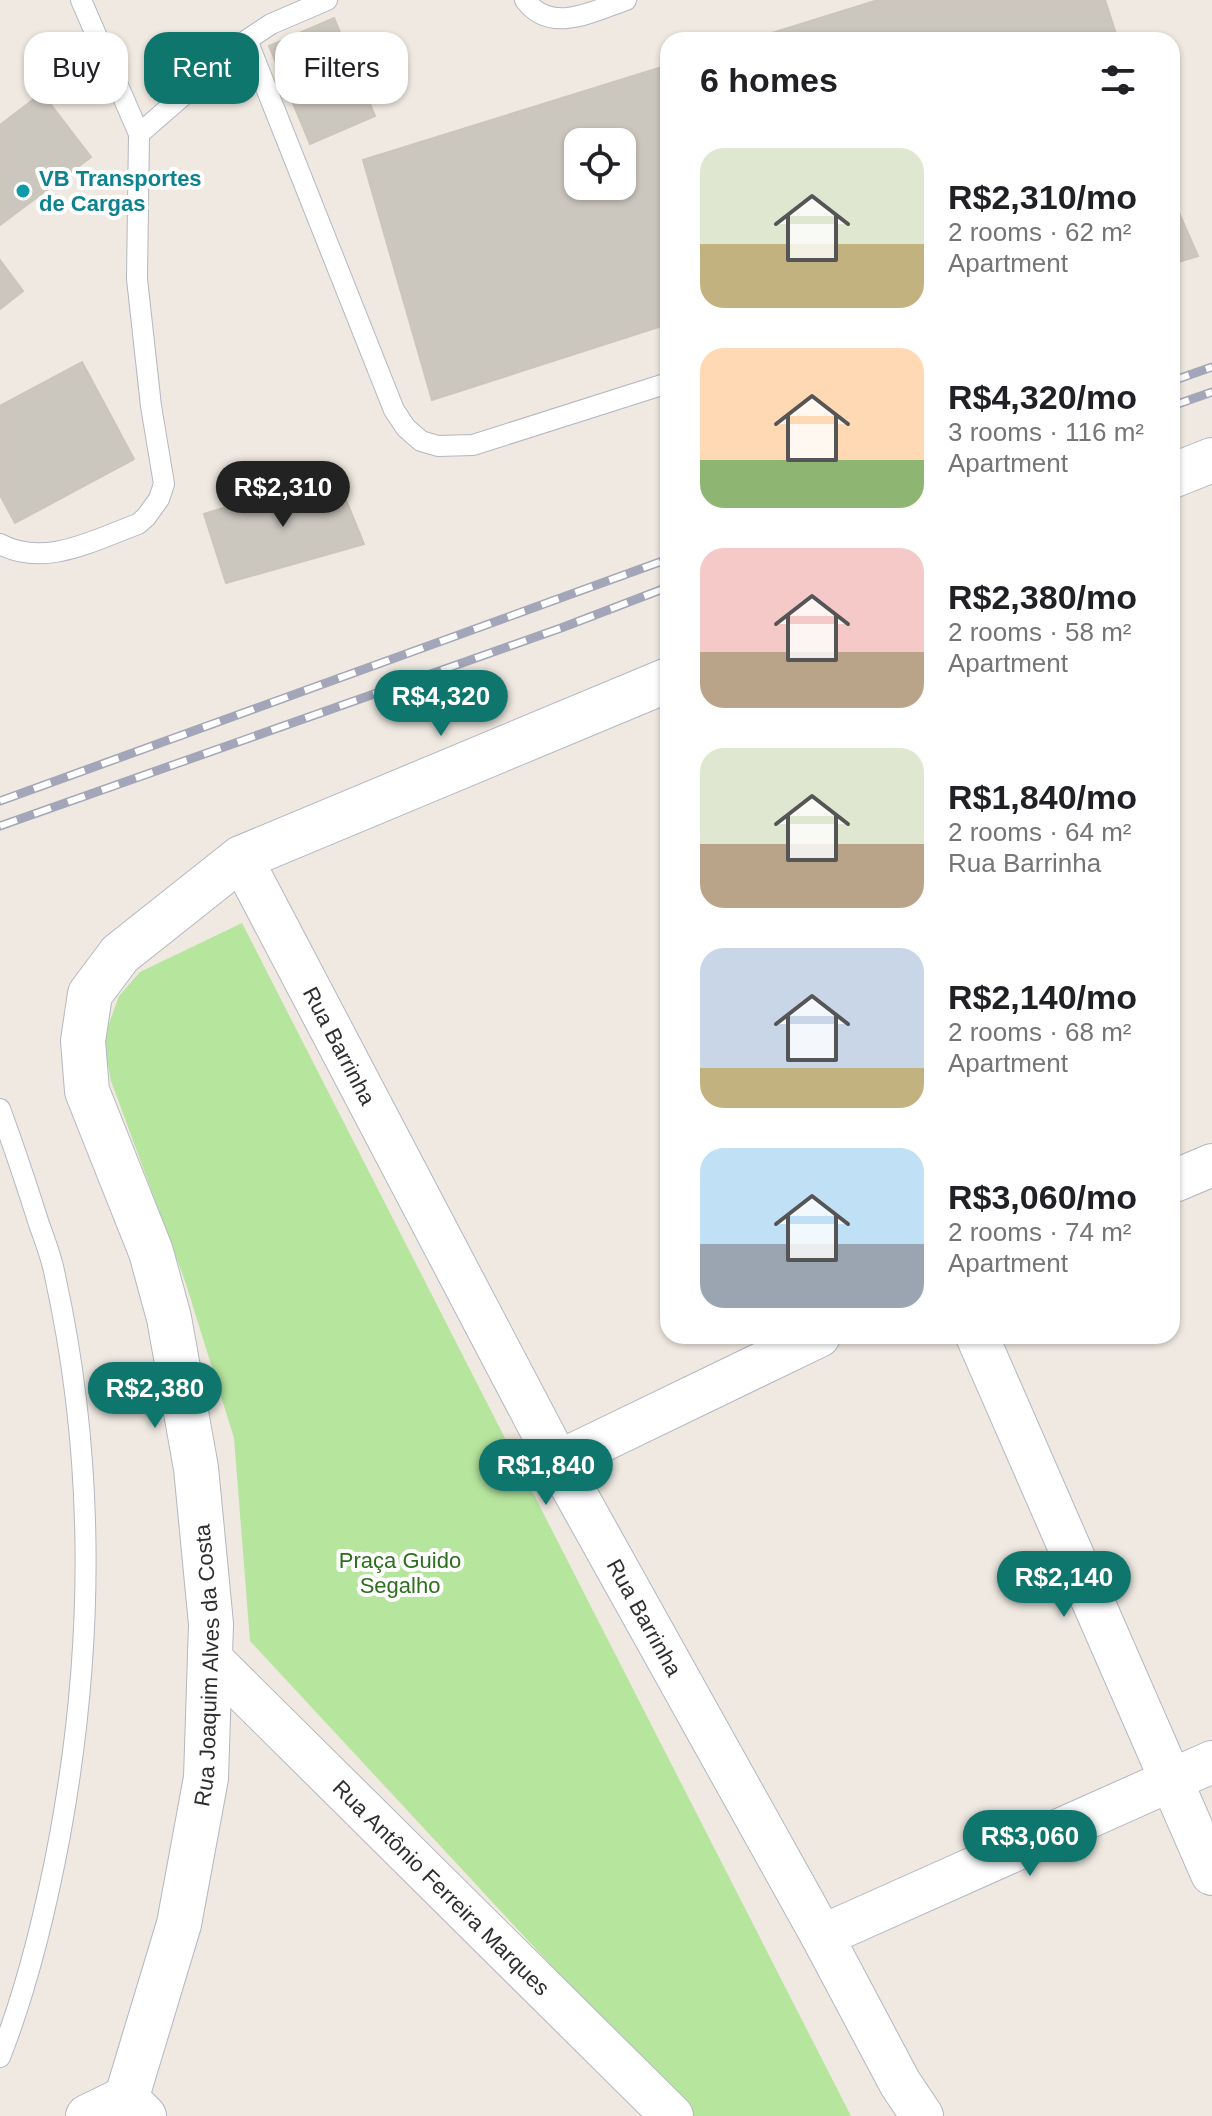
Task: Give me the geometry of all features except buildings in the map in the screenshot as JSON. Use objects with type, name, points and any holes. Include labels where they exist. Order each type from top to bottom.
[{"type":"main road","points":[[1180,473],[1212,460]]},
{"type":"main road","name":"Rua Joaquim Alves da Costa","points":[[131,2110],[179,1924],[206,1778],[211,1624],[196,1468],[169,1318],[151,1252],[87,1091],[83,1041],[90,994],[120,954],[241,858],[660,683]]},
{"type":"street","name":"Rua Barrinha","points":[[241,858],[558,1462],[822,1936],[905,2105]]},
{"type":"street","points":[[1180,1179],[1212,1165]]},
{"type":"street","points":[[558,1462],[802,1344]]},
{"type":"street","points":[[980,1344],[1212,1874]]},
{"type":"street","name":"Rua Antônio Ferreira Marques","points":[[210,1658],[672,2116]]},
{"type":"street","points":[[822,1936],[1212,1762]]},
{"type":"street","points":[[87,2116],[131,2110]]},
{"type":"lane","points":[[0,544],[28,555],[74,548],[138,524],[152,509],[164,484],[151,406],[137,279],[139,134],[81,0]]},
{"type":"lane","points":[[259,32],[327,0]]},
{"type":"lane","points":[[525,0],[540,15],[561,20],[626,0]]},
{"type":"lane","points":[[259,70],[394,410],[406,428],[421,441],[438,446],[473,445],[660,386]]},
{"type":"lane","points":[[139,134],[173,104]]},
{"type":"lane","points":[[0,1109],[55,1274],[85,1476],[86,1576],[84,1671],[72,1767],[47,1904],[0,2057]]},
{"type":"green space","name":"Praça Guido Segalho","points":[[242,923],[851,2116],[691,2116],[250,1641],[234,1438],[185,1281],[111,1081],[103,1040],[119,996],[140,972]]},
{"type":"railway","points":[[1180,378],[1212,367]]},
{"type":"railway","points":[[1180,403],[1212,392]]},
{"type":"railway","points":[[0,801],[660,562]]},
{"type":"railway","points":[[0,826],[660,590]]},
{"type":"place","name":"VB Transportes de Cargas","points":[[23,191]]}]
